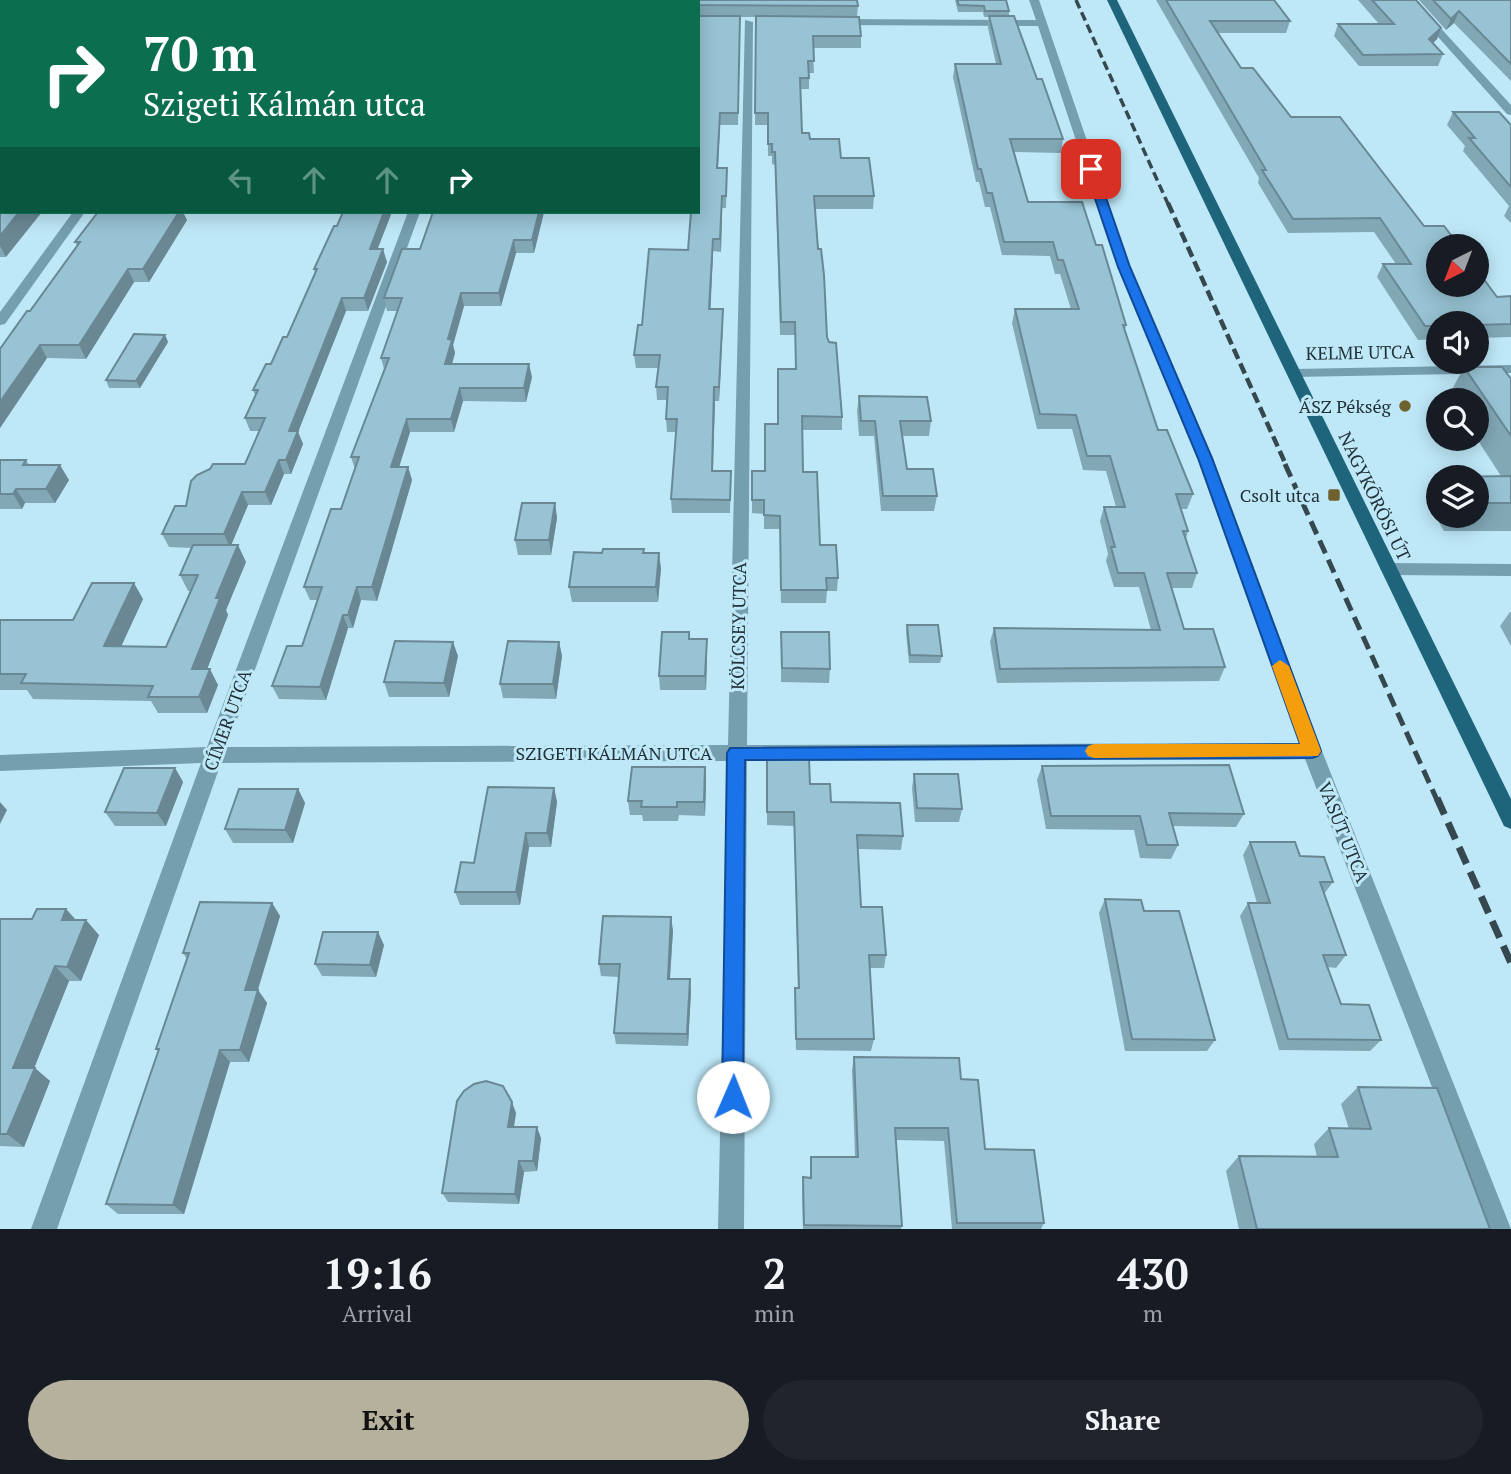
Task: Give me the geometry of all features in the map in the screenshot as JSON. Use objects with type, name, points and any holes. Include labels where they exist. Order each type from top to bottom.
[{"type":"main road","name":"NAGYKŐRÖSI ÚT","points":[[1112,0],[1511,820]]},
{"type":"street","name":"VASÚT UTCA","points":[[1034,0],[1124,267],[1205,458],[1312,751],[1500,1229]]},
{"type":"street","points":[[1410,0],[1511,112]]},
{"type":"street","name":"KÖLCSEY UTCA","points":[[731,1229],[748,22]]},
{"type":"street","points":[[829,22],[1041,23]]},
{"type":"street","points":[[0,321],[78,214]]},
{"type":"street","name":"CÍMER UTCA","points":[[44,1229],[214,755],[413,214]]},
{"type":"street","name":"KELME UTCA","points":[[1294,373],[1511,369]]},
{"type":"street","points":[[1388,569],[1511,570]]},
{"type":"street","name":"SZIGETI KÁLMÁN UTCA","points":[[0,763],[214,755],[1312,751]]},
{"type":"building","points":[[700,0],[857,0],[858,6],[700,5]]},
{"type":"building","points":[[957,0],[1006,0],[1009,11],[985,11],[984,6],[959,5]]},
{"type":"building","points":[[1166,0],[1274,0],[1290,21],[1210,21],[1241,68],[1253,68],[1291,117],[1340,117],[1424,226],[1444,226],[1450,234],[1426,234],[1426,298],[1489,298],[1489,286],[1497,297],[1511,296],[1511,324],[1489,325],[1489,311],[1426,311],[1425,326],[1383,264],[1411,264],[1380,218],[1293,219],[1262,170],[1266,170]]},
{"type":"building","points":[[1372,0],[1416,0],[1441,28],[1429,39],[1443,54],[1363,55],[1338,24],[1394,24]]},
{"type":"building","points":[[1433,0],[1511,0],[1511,64],[1459,11],[1451,19]]},
{"type":"building","points":[[700,16],[740,16],[738,113],[720,113],[717,168],[727,168],[726,196],[722,196],[720,239],[713,239],[709,309],[723,309],[719,387],[714,387],[712,471],[731,471],[730,500],[671,499],[677,419],[666,419],[668,387],[656,387],[660,355],[634,355],[638,325],[642,325],[649,249],[688,250],[691,214],[700,214]]},
{"type":"building","points":[[756,16],[859,17],[861,36],[813,36],[814,61],[808,61],[809,78],[800,78],[802,133],[809,133],[810,139],[839,139],[841,158],[869,158],[874,196],[814,196],[818,249],[821,249],[824,275],[827,337],[829,342],[836,343],[842,417],[802,416],[803,472],[817,472],[820,545],[836,545],[838,578],[826,578],[827,590],[781,590],[780,516],[764,515],[764,500],[752,500],[752,471],[765,471],[765,424],[778,424],[778,369],[796,369],[795,322],[781,322],[775,152],[772,152],[772,144],[768,144],[768,113],[755,113]]},
{"type":"building","points":[[989,16],[1014,16],[1037,79],[1042,79],[1063,139],[1010,139],[1028,202],[1082,202],[1096,245],[1102,245],[1126,325],[1123,325],[1158,430],[1167,430],[1193,494],[1176,494],[1188,531],[1183,531],[1197,573],[1167,573],[1184,629],[1213,629],[1225,667],[1000,669],[994,628],[1160,630],[1144,573],[1118,573],[1111,547],[1115,547],[1104,507],[1125,507],[1110,456],[1087,456],[1076,415],[1040,414],[1015,309],[1079,309],[1063,260],[1058,260],[1053,242],[1004,242],[992,193],[987,193],[981,169],[978,169],[955,64],[1001,64]]},
{"type":"building","points":[[1453,112],[1499,112],[1511,125],[1511,187],[1469,138],[1475,138]]},
{"type":"building","points":[[0,214],[17,214],[0,236]]},
{"type":"building","points":[[96,214],[178,214],[143,269],[128,269],[79,345],[40,345],[0,402],[0,349],[80,242],[75,242]]},
{"type":"building","points":[[342,214],[383,214],[370,249],[383,249],[364,298],[342,298],[289,431],[298,431],[286,460],[279,460],[265,492],[242,492],[224,534],[162,534],[175,506],[186,506],[191,481],[197,475],[210,469],[213,464],[245,464],[265,418],[245,418],[258,390],[253,390],[266,364],[271,364],[283,337],[287,337],[317,269],[314,269],[334,226],[337,226]]},
{"type":"building","points":[[432,214],[538,214],[532,240],[514,240],[499,293],[461,293],[448,339],[452,340],[445,364],[529,364],[524,388],[460,388],[451,419],[407,419],[391,467],[408,467],[372,587],[357,587],[348,615],[343,615],[320,687],[272,686],[287,646],[302,646],[322,587],[304,587],[331,509],[341,509],[359,457],[351,457],[389,358],[381,358],[402,298],[384,298],[402,249],[420,249]]},
{"type":"building","points":[[134,334],[165,335],[136,381],[106,380]]},
{"type":"building","points":[[1489,367],[1502,367],[1511,379],[1511,436],[1489,404],[1489,388],[1478,388],[1469,374],[1489,374]]},
{"type":"building","points":[[859,396],[927,397],[931,421],[900,421],[907,469],[933,469],[937,496],[883,496],[875,421],[861,421]]},
{"type":"building","points":[[0,460],[26,460],[23,465],[60,465],[46,489],[16,489],[13,494],[0,494]]},
{"type":"building","points":[[1489,476],[1511,476],[1511,503],[1489,503]]},
{"type":"building","points":[[522,503],[555,503],[549,540],[515,540]]},
{"type":"building","points":[[193,545],[238,545],[216,598],[220,598],[192,669],[210,669],[199,697],[148,697],[153,686],[21,683],[26,674],[0,674],[0,620],[73,620],[92,583],[134,583],[104,646],[166,647],[198,575],[180,575]]},
{"type":"building","points":[[603,549],[644,549],[643,553],[659,553],[656,587],[569,587],[574,552],[602,553]]},
{"type":"building","points":[[907,625],[938,625],[942,656],[910,655]]},
{"type":"building","points":[[662,632],[689,632],[689,639],[707,639],[705,676],[659,676]]},
{"type":"building","points":[[781,632],[829,632],[830,669],[782,668]]},
{"type":"building","points":[[395,641],[453,642],[444,683],[384,682]]},
{"type":"building","points":[[508,641],[559,642],[553,684],[500,684]]},
{"type":"building","points":[[767,759],[809,759],[810,784],[830,784],[831,802],[900,803],[903,836],[857,835],[861,907],[882,907],[886,955],[869,955],[874,1039],[796,1039],[795,988],[799,988],[794,812],[767,812]]},
{"type":"building","points":[[1229,765],[1244,814],[1169,813],[1178,845],[1147,845],[1140,816],[1051,816],[1042,766]]},
{"type":"building","points":[[632,767],[705,767],[704,802],[677,802],[677,807],[641,807],[642,801],[628,801]]},
{"type":"building","points":[[124,768],[175,768],[157,813],[105,812]]},
{"type":"building","points":[[914,774],[958,774],[962,809],[917,808]]},
{"type":"building","points":[[488,787],[554,788],[547,833],[526,833],[516,892],[455,892],[461,862],[474,863]]},
{"type":"building","points":[[239,789],[298,789],[285,830],[225,829]]},
{"type":"building","points":[[1250,842],[1295,842],[1300,856],[1324,857],[1333,882],[1320,882],[1346,955],[1323,955],[1341,1004],[1369,1005],[1381,1040],[1288,1039],[1248,903],[1270,903]]},
{"type":"building","points":[[1105,899],[1141,900],[1144,911],[1179,911],[1215,1040],[1132,1039]]},
{"type":"building","points":[[200,902],[272,903],[245,990],[258,990],[240,1050],[220,1050],[173,1205],[106,1204],[189,953],[183,953]]},
{"type":"building","points":[[37,909],[66,909],[62,920],[86,920],[67,967],[55,966],[13,1068],[35,1068],[7,1134],[0,1134],[0,919],[32,919]]},
{"type":"building","points":[[603,916],[671,917],[668,979],[690,979],[687,1034],[614,1033],[620,964],[599,964]]},
{"type":"building","points":[[323,932],[378,932],[370,965],[315,964]]},
{"type":"building","points":[[854,1057],[959,1058],[961,1079],[978,1080],[985,1149],[1034,1150],[1044,1223],[957,1223],[948,1128],[895,1128],[902,1226],[804,1225],[803,1177],[811,1178],[811,1157],[858,1157]]},
{"type":"building","points":[[486,1081],[503,1086],[512,1102],[508,1127],[537,1127],[533,1161],[519,1161],[515,1194],[442,1193],[457,1101],[464,1091],[474,1084]]},
{"type":"building","points":[[1358,1087],[1437,1088],[1490,1229],[1257,1229],[1239,1156],[1338,1157],[1329,1128],[1371,1129]]},
{"type":"railway","points":[[1076,0],[1168,204]]},
{"type":"railway","points":[[1168,203],[1286,465]]},
{"type":"railway","points":[[1285,464],[1437,800]]},
{"type":"railway","points":[[1437,798],[1511,963]]},
{"type":"slow traffic","points":[[1094,751],[1312,751],[1280,666]]},
{"type":"place","name":"ÁSZ Pékség","points":[[1405,406]]},
{"type":"place","name":"Csolt utca","points":[[1334,495]]},
{"type":"route","points":[[733,1097],[736,753],[1312,751],[1205,458],[1124,267],[1091,169]]}]
